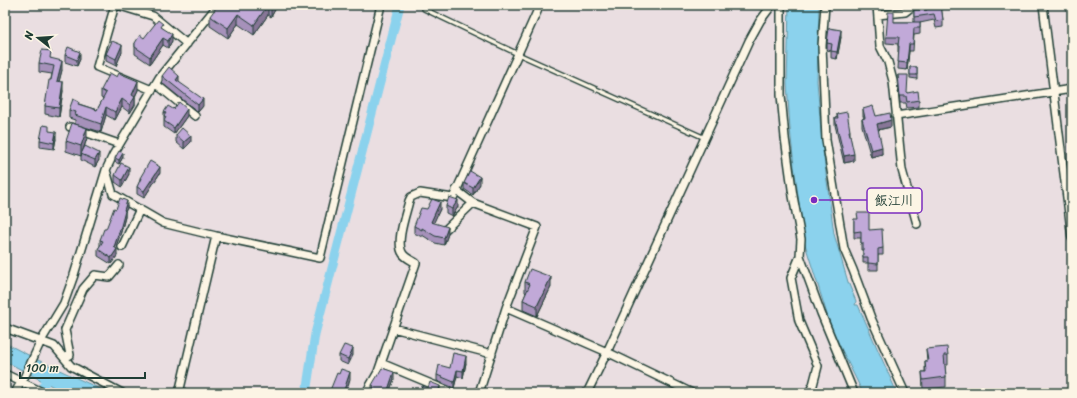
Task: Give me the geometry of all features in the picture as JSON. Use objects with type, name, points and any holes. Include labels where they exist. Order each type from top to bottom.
[{"type":"street","points":[[187,44],[153,16],[116,5],[97,67],[154,87],[195,116]]},
{"type":"street","points":[[15,393],[24,383],[41,341],[64,303],[106,170],[119,144],[154,87],[218,5]]},
{"type":"street","points":[[106,170],[113,194],[163,223],[320,258],[381,5]]},
{"type":"street","points":[[366,393],[378,372],[416,262],[401,253],[400,246],[400,239],[409,201],[411,197],[420,193],[453,198],[540,5]]},
{"type":"street","points":[[587,393],[749,41],[760,21],[772,5]]},
{"type":"street","points":[[782,5],[781,95],[785,138],[801,240],[800,256],[791,278],[799,321],[818,366],[813,385],[809,393]]},
{"type":"street","points":[[824,5],[822,46],[826,140],[844,249],[871,318],[905,393]]},
{"type":"street","points":[[877,5],[880,46],[888,62],[893,80],[902,170],[917,224]]},
{"type":"street","points":[[878,15],[905,12],[914,5]]},
{"type":"street","points":[[1043,5],[1072,238]]},
{"type":"street","points":[[896,116],[1072,90]]},
{"type":"street","points":[[70,127],[119,144]]},
{"type":"street","points":[[456,190],[473,203],[537,227],[506,308],[479,393]]},
{"type":"street","points":[[446,229],[473,203]]},
{"type":"street","points":[[122,247],[140,209]]},
{"type":"street","points":[[179,393],[216,236]]},
{"type":"street","points":[[800,256],[821,313],[854,393]]},
{"type":"street","points":[[64,358],[70,355],[65,330],[83,288],[95,275],[110,277],[119,265]]},
{"type":"street","points":[[506,308],[607,352],[692,393]]},
{"type":"street","points":[[5,328],[54,346],[70,366],[122,393]]},
{"type":"street","points":[[393,328],[492,354]]},
{"type":"street","points":[[381,363],[453,393]]},
{"type":"street","points":[[5,374],[43,393]]},
{"type":"lane","points":[[424,5],[424,9],[518,54],[705,138]]},
{"type":"water","points":[[789,5],[819,5],[817,81],[822,143],[834,234],[848,282],[856,301],[855,305],[858,305],[897,393],[863,393],[832,330],[804,241],[794,166],[787,84]]},
{"type":"water","points":[[5,343],[109,393],[65,393],[5,361]]},
{"type":"building","points":[[218,5],[268,5],[254,25],[238,14],[228,28],[210,16]]},
{"type":"building","points":[[926,5],[941,5],[943,20],[936,21],[934,14],[914,17],[914,10],[927,10]]},
{"type":"building","points":[[888,12],[894,12],[894,22],[920,22],[920,28],[914,28],[913,44],[909,44],[907,63],[898,62],[899,37],[886,37]]},
{"type":"building","points":[[158,20],[163,24],[161,27],[172,34],[168,41],[163,38],[150,57],[135,47],[135,43],[140,35],[144,38]]},
{"type":"building","points":[[829,28],[841,30],[837,52],[831,51],[832,44],[827,43]]},
{"type":"building","points":[[112,41],[122,45],[116,59],[106,54]]},
{"type":"building","points":[[68,47],[80,52],[77,60],[65,55]]},
{"type":"building","points":[[42,50],[51,51],[50,58],[62,61],[57,81],[63,82],[59,108],[45,106],[49,80],[51,80],[54,66],[39,63]]},
{"type":"building","points":[[169,67],[179,76],[176,80],[203,99],[198,105],[162,76]]},
{"type":"building","points":[[910,67],[917,67],[917,75],[910,75]]},
{"type":"building","points":[[110,73],[117,77],[119,73],[138,81],[132,95],[135,97],[130,105],[122,99],[115,112],[106,107],[101,124],[75,115],[76,112],[69,110],[73,99],[79,102],[78,104],[97,110],[106,93],[101,90]]},
{"type":"building","points":[[898,75],[908,75],[907,93],[918,91],[919,100],[907,102],[906,96],[900,96]]},
{"type":"building","points":[[179,102],[187,109],[174,128],[164,121],[166,117],[164,116],[166,113],[164,112],[168,106],[174,109]]},
{"type":"building","points":[[873,106],[876,116],[890,113],[891,120],[877,124],[882,147],[871,150],[862,119],[865,118],[863,109]]},
{"type":"building","points":[[847,112],[854,154],[844,156],[835,118],[838,118],[837,114]]},
{"type":"building","points":[[72,123],[87,128],[81,146],[66,141]]},
{"type":"building","points":[[43,125],[49,126],[49,131],[56,132],[54,143],[40,140]]},
{"type":"building","points":[[182,128],[191,136],[184,142],[176,135]]},
{"type":"building","points":[[85,146],[99,153],[95,160],[81,154]]},
{"type":"building","points":[[119,151],[123,153],[119,160],[115,158]]},
{"type":"building","points":[[150,161],[160,167],[144,191],[137,187],[140,178]]},
{"type":"building","points":[[121,163],[129,167],[122,180],[115,175]]},
{"type":"building","points":[[470,171],[480,177],[473,188],[464,183]]},
{"type":"building","points":[[449,197],[458,200],[452,209],[446,206]]},
{"type":"building","points":[[120,198],[127,201],[114,247],[117,249],[111,258],[98,249],[103,241],[100,240],[104,229],[106,229],[114,208],[116,209]]},
{"type":"building","points":[[432,199],[440,202],[431,222],[448,227],[444,238],[435,236],[422,228],[422,230],[414,226],[421,208],[427,209]]},
{"type":"building","points":[[857,213],[869,213],[869,230],[882,229],[883,248],[878,249],[878,264],[868,263],[868,257],[863,257],[861,231],[854,232],[854,219],[858,219]]},
{"type":"building","points":[[530,269],[551,277],[537,306],[523,300],[530,284],[525,282]]},
{"type":"building","points":[[344,345],[353,348],[348,359],[339,355]]},
{"type":"building","points":[[947,347],[948,355],[944,355],[946,377],[923,380],[922,372],[926,372],[925,361],[928,361],[926,349]]},
{"type":"building","points":[[453,353],[466,356],[463,371],[457,370],[454,382],[437,375],[439,365],[450,368]]},
{"type":"building","points":[[382,368],[394,372],[387,393],[372,393],[374,386],[372,385]]},
{"type":"building","points":[[341,369],[350,372],[343,393],[329,393],[337,373],[339,374]]},
{"type":"building","points":[[430,382],[440,386],[438,393],[420,393],[422,386],[428,388]]},
{"type":"building","points":[[497,390],[503,393],[495,393]]},
{"type":"waterway","points":[[306,393],[315,334],[400,5]]},
{"type":"waterway","points":[[40,393],[49,374]]},
{"type":"place","name":"飯江川","points":[[814,200]]}]
